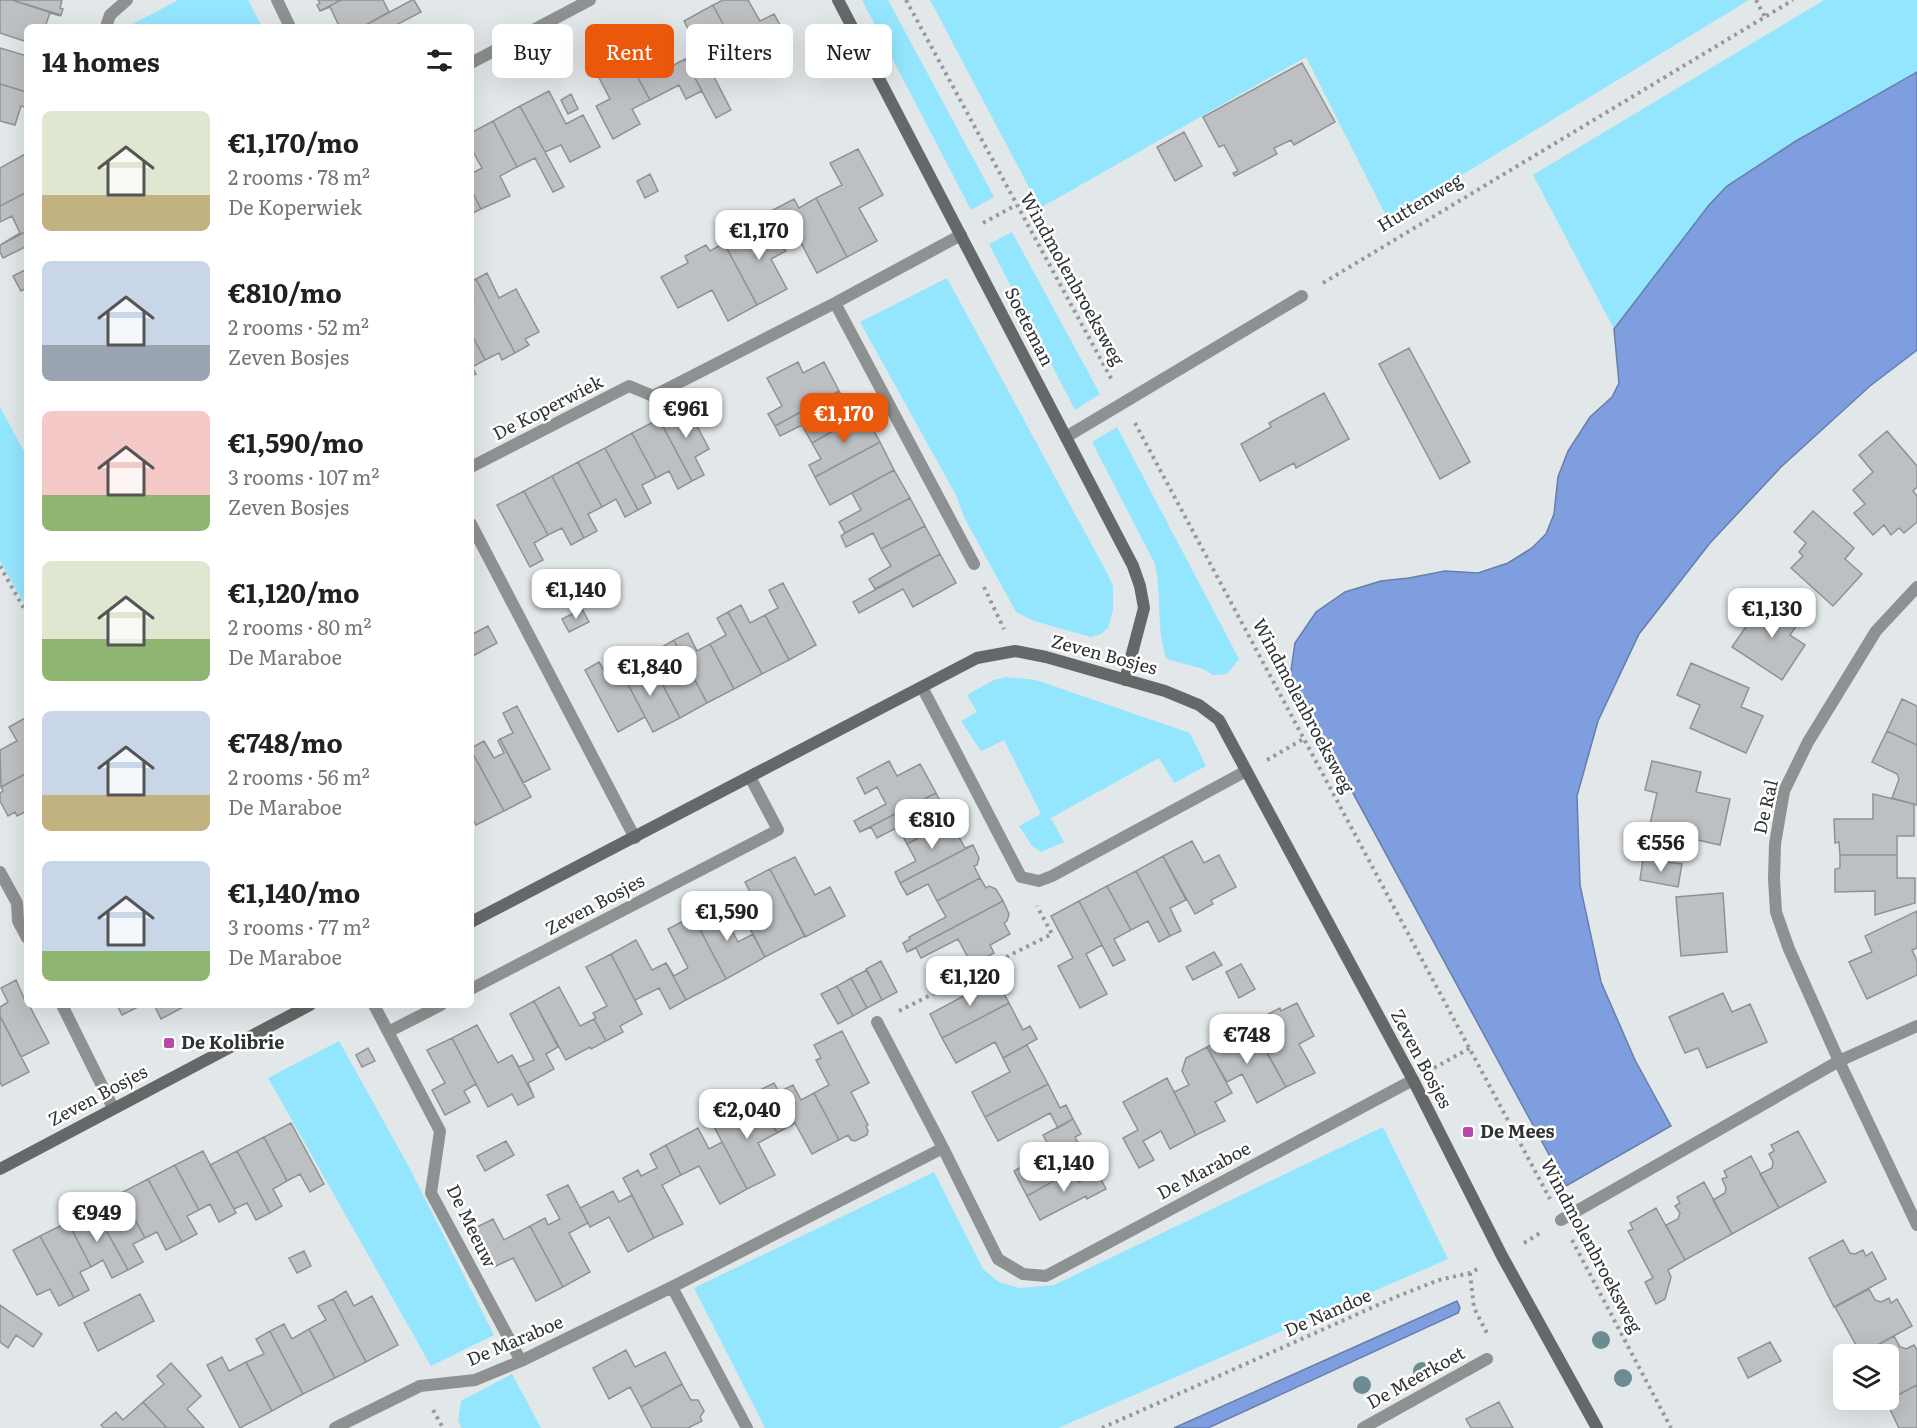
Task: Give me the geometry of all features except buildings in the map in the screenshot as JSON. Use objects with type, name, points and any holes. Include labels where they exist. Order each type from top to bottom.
[{"type":"street","points":[[107,24],[110,15],[127,0]]},
{"type":"street","points":[[277,0],[289,24]]},
{"type":"street","points":[[474,61],[590,0]]},
{"type":"street","name":"Soeteman","points":[[838,0],[1133,566],[1144,608],[1125,680]]},
{"type":"street","name":"De Koperwiek","points":[[474,465],[629,386],[653,396],[835,303],[961,235]]},
{"type":"street","points":[[1066,437],[1302,296]]},
{"type":"street","points":[[835,303],[974,564]]},
{"type":"street","points":[[474,530],[635,837]]},
{"type":"street","name":"De Ral","points":[[1917,587],[1876,631],[1808,742],[1784,791],[1775,844],[1774,879],[1776,912],[1789,949],[1917,1225]]},
{"type":"street","name":"Zeven Bosjes","points":[[474,920],[977,658],[1015,651],[1046,657],[1165,691],[1199,705],[1219,720],[1413,1080],[1502,1256],[1597,1428]]},
{"type":"street","points":[[922,687],[1021,877],[1039,881],[1052,876],[1246,771]]},
{"type":"street","name":"Zeven Bosjes","points":[[474,987],[778,830],[750,777]]},
{"type":"street","points":[[0,872],[17,903],[18,921],[24,932]]},
{"type":"street","points":[[63,1008],[113,1108]]},
{"type":"street","name":"Zeven Bosjes","points":[[0,1169],[304,1008]]},
{"type":"street","name":"De Meeuw","points":[[376,1008],[440,1131],[431,1193],[521,1361]]},
{"type":"street","points":[[388,1032],[435,1008]]},
{"type":"street","name":"De Maraboe","points":[[877,1022],[998,1259],[1023,1274],[1046,1276],[1413,1080]]},
{"type":"street","points":[[1561,1220],[1839,1061],[1917,1026]]},
{"type":"street","name":"De Maraboe","points":[[335,1428],[420,1386],[475,1380],[521,1361],[672,1287],[943,1148]]},
{"type":"street","points":[[672,1287],[747,1428]]},
{"type":"street","name":"De Meerkoet","points":[[1363,1428],[1486,1359]]},
{"type":"path","name":"Windmolenbroeksweg","points":[[906,0],[1305,738],[1671,1428]]},
{"type":"path","points":[[1756,0],[1765,17]]},
{"type":"path","name":"Huttenweg","points":[[1302,296],[1793,0]]},
{"type":"path","points":[[961,235],[1016,205]]},
{"type":"path","points":[[974,564],[1015,651]]},
{"type":"path","points":[[0,566],[24,610]]},
{"type":"path","points":[[1246,771],[1305,738]]},
{"type":"path","points":[[877,1022],[1052,934],[1021,877]]},
{"type":"path","points":[[1413,1080],[1470,1048]]},
{"type":"path","name":"De Nandoe","points":[[1102,1428],[1398,1296],[1439,1280],[1470,1273],[1561,1220]]},
{"type":"path","points":[[1470,1273],[1474,1308],[1496,1354],[1486,1359]]},
{"type":"shaded area","points":[[178,0],[248,0],[260,24],[133,24]]},
{"type":"shaded area","points":[[862,0],[888,0],[994,197],[971,210],[892,58],[892,24],[874,24]]},
{"type":"shaded area","points":[[930,0],[1749,0],[1388,220],[1306,57],[1040,208]]},
{"type":"shaded area","points":[[1824,0],[1917,0],[1917,72],[1796,141],[1727,186],[1709,205],[1614,329],[1533,175]]},
{"type":"shaded area","points":[[1917,72],[1917,350],[1870,386],[1781,467],[1710,543],[1639,634],[1598,721],[1577,796],[1580,885],[1601,982],[1635,1060],[1671,1126],[1566,1186],[1290,677],[1295,643],[1316,612],[1345,592],[1381,581],[1445,571],[1478,573],[1508,563],[1532,548],[1546,534],[1554,514],[1558,477],[1568,451],[1590,417],[1612,397],[1619,383],[1614,329],[1709,205],[1727,186],[1796,141]]},
{"type":"shaded area","points":[[1012,232],[1100,394],[1075,410],[989,244]]},
{"type":"shaded area","points":[[947,278],[1113,586],[1113,610],[1108,628],[1101,634],[1091,637],[1034,621],[1016,612],[964,517],[957,497],[860,322]]},
{"type":"shaded area","points":[[0,407],[24,451],[24,603],[0,561]]},
{"type":"shaded area","points":[[1117,427],[1239,659],[1227,674],[1213,675],[1203,669],[1167,659],[1161,638],[1155,564],[1092,442]]},
{"type":"shaded area","points":[[1006,677],[1036,680],[1190,733],[1206,766],[1174,783],[1159,758],[1051,818],[1064,842],[1041,852],[1032,846],[1019,826],[1041,814],[1004,740],[981,751],[961,721],[977,712],[967,695],[994,680]]},
{"type":"shaded area","points":[[339,1041],[409,1167],[494,1335],[431,1366],[268,1078]]},
{"type":"shaded area","points":[[1383,1127],[1448,1259],[1058,1428],[765,1428],[694,1288],[934,1172],[983,1269],[999,1282],[1019,1288],[1054,1285]]},
{"type":"shaded area","points":[[1457,1301],[1460,1308],[1458,1313],[1208,1428],[1174,1428]]},
{"type":"shaded area","points":[[512,1374],[541,1428],[462,1428],[458,1421],[461,1401]]},
{"type":"place","name":"De Kolibrie","points":[[169,1043]]},
{"type":"place","name":"De Mees","points":[[1468,1132]]}]
